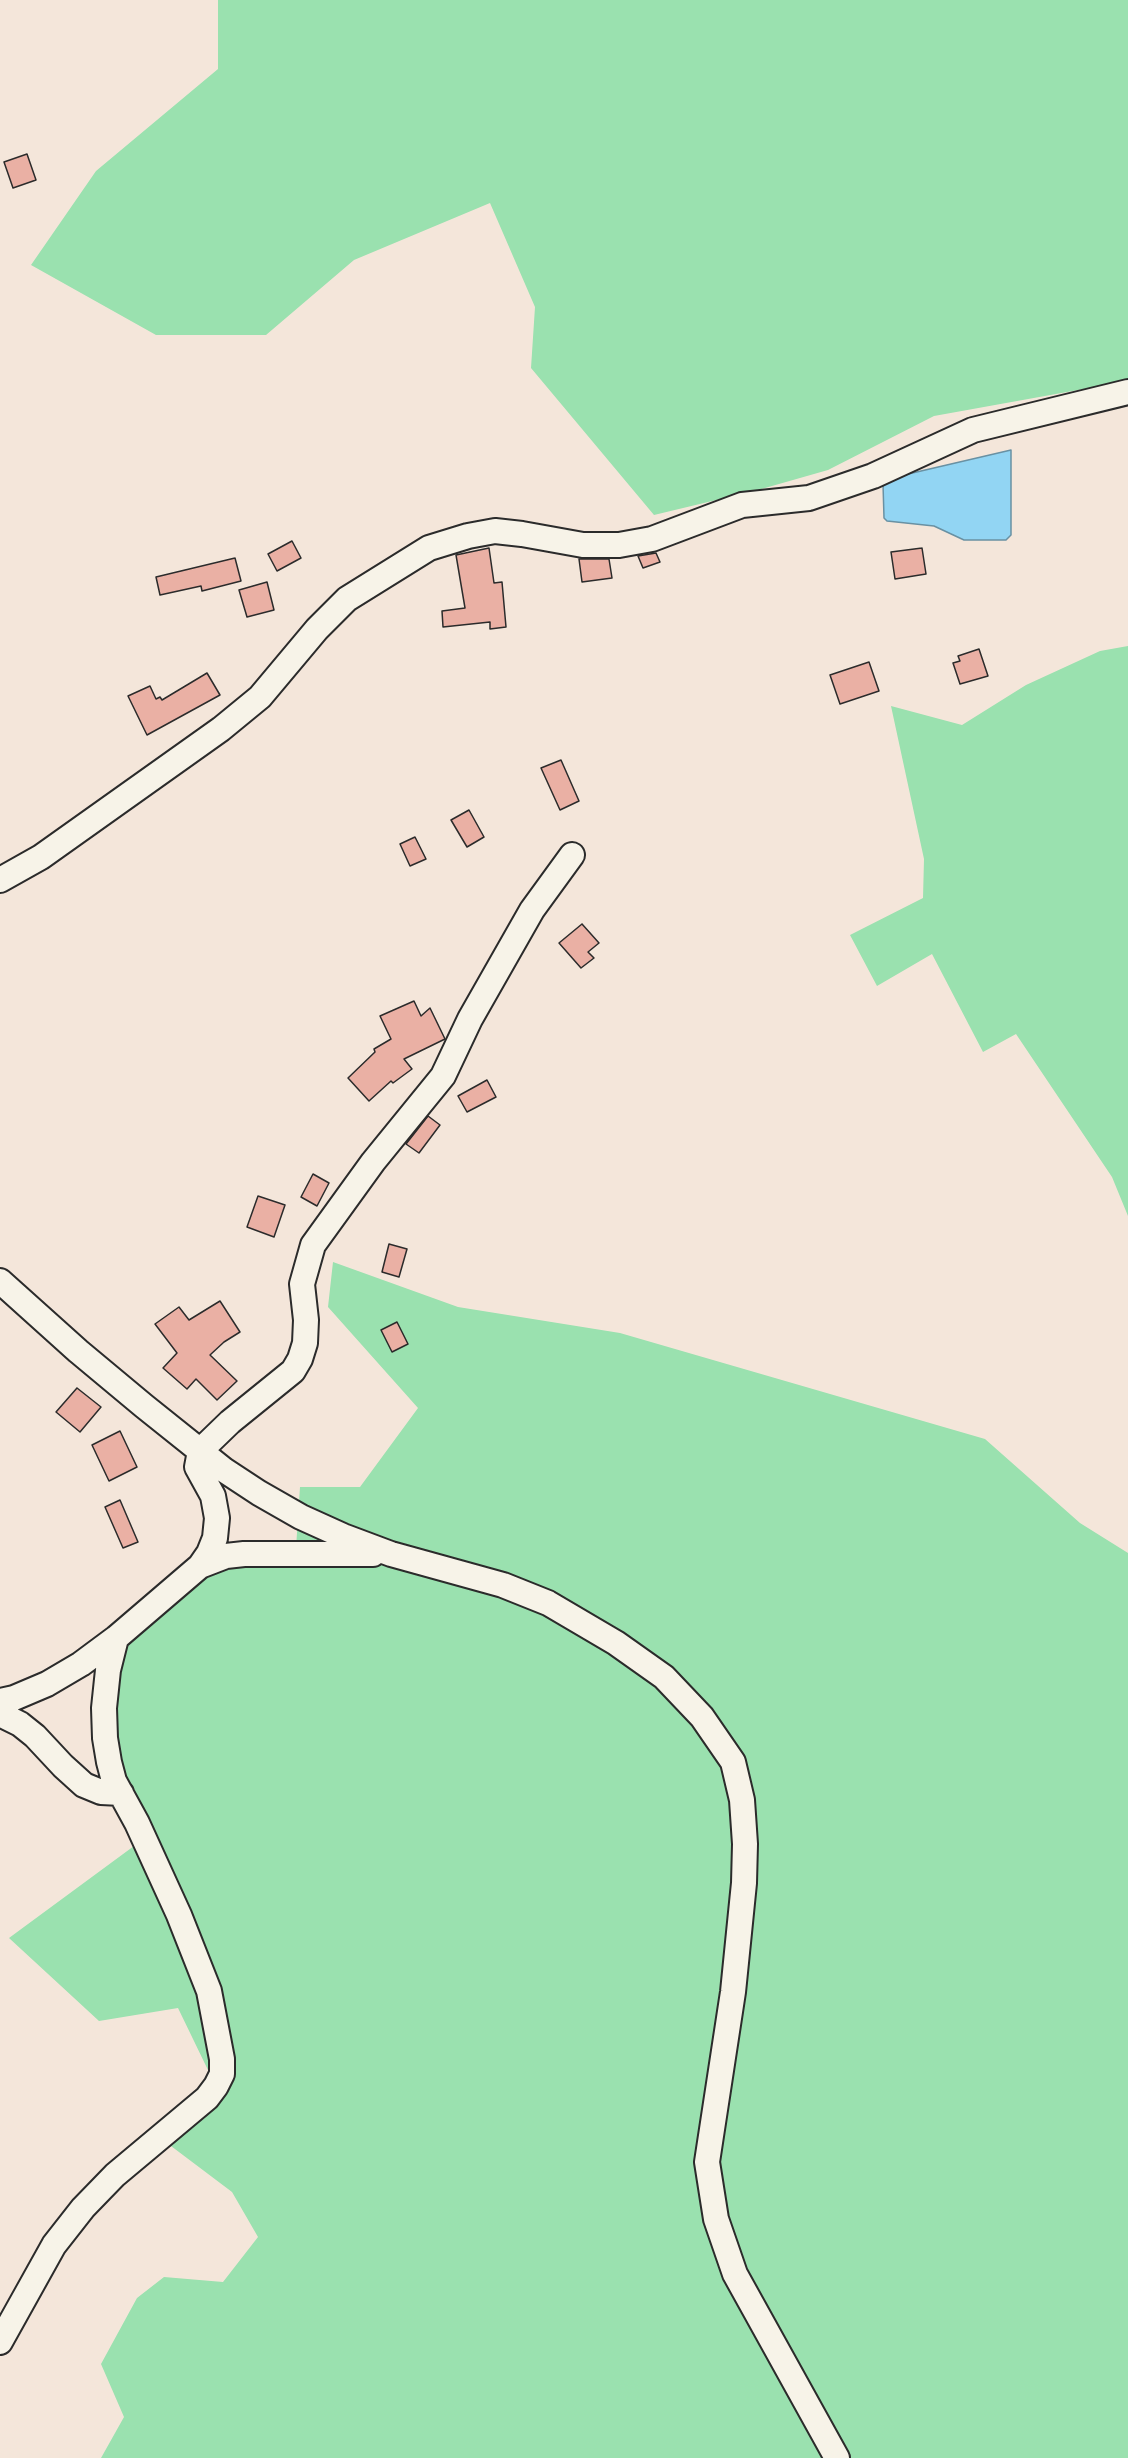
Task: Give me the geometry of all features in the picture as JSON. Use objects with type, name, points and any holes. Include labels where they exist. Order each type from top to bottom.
[{"type":"street","points":[[0,880],[41,857],[221,729],[260,697],[317,628],[347,599],[429,548],[468,536],[495,531],[583,545],[619,545],[652,539],[742,505],[809,498],[873,476],[973,430],[1128,392]]},
{"type":"street","points":[[0,1701],[14,1698],[47,1684],[81,1664],[116,1638],[200,1566],[215,1538],[218,1518],[213,1496],[197,1467],[200,1451],[230,1422],[293,1371],[305,1343],[306,1320],[302,1284],[313,1245],[373,1162],[443,1076],[470,1019],[532,910],[572,855]]},
{"type":"street","points":[[0,1281],[78,1352],[200,1451],[259,1492],[301,1517],[391,1554],[503,1585],[539,1599],[616,1643],[664,1677],[702,1718],[732,1762],[742,1800],[746,1844],[733,1992],[707,2162],[716,2219],[735,2274],[837,2458]]},
{"type":"street","points":[[200,1566],[226,1556],[244,1554],[391,1554]]},
{"type":"street","points":[[0,2342],[54,2245],[83,2208],[115,2175],[207,2098],[222,2074],[222,2059],[209,1991],[179,1915],[108,1762],[104,1708],[108,1670],[116,1638]]},
{"type":"street","points":[[0,1714],[20,1724],[35,1736],[84,1785],[101,1792],[121,1793]]},
{"type":"green space","points":[[218,0],[1128,0],[1128,381],[934,416],[828,470],[758,490],[654,515],[531,368],[535,307],[490,203],[354,260],[266,335],[156,335],[31,265],[96,171],[218,69]]},
{"type":"green space","points":[[1128,646],[1128,1216],[1112,1177],[1016,1034],[983,1052],[932,954],[877,986],[850,935],[923,898],[924,859],[891,706],[962,725],[1026,685],[1100,651]]},
{"type":"green space","points":[[333,1262],[458,1307],[620,1333],[985,1439],[1080,1523],[1128,1553],[1128,2458],[101,2458],[124,2417],[101,2364],[137,2298],[164,2277],[223,2282],[258,2237],[232,2192],[167,2143],[222,2099],[178,2008],[99,2021],[9,1938],[153,1832],[113,1788],[99,1723],[94,1669],[202,1578],[296,1548],[300,1487],[360,1487],[418,1408],[328,1307]]},
{"type":"water","points":[[1011,450],[1011,535],[1006,540],[964,540],[934,526],[887,521],[884,518],[883,484],[891,478]]},
{"type":"building","points":[[27,154],[36,180],[13,188],[4,162]]},
{"type":"building","points":[[292,541],[301,558],[277,571],[268,554]]},
{"type":"building","points":[[489,548],[494,583],[502,582],[506,627],[490,629],[490,622],[443,627],[442,611],[465,608],[456,555]]},
{"type":"building","points":[[922,548],[926,574],[895,579],[891,552]]},
{"type":"building","points":[[656,553],[660,562],[643,568],[638,556]]},
{"type":"building","points":[[235,558],[241,581],[202,591],[201,586],[160,595],[156,577]]},
{"type":"building","points":[[579,559],[609,559],[612,578],[582,582]]},
{"type":"building","points":[[267,582],[274,610],[247,617],[239,590]]},
{"type":"building","points":[[979,649],[988,676],[960,684],[953,663],[960,661],[958,656]]},
{"type":"building","points":[[869,662],[879,691],[840,704],[830,675]]},
{"type":"building","points":[[207,673],[220,695],[147,735],[128,696],[150,686],[156,699],[160,697],[162,700]]},
{"type":"building","points":[[561,760],[579,801],[560,810],[541,768]]},
{"type":"building","points":[[469,810],[484,837],[467,847],[451,820]]},
{"type":"building","points":[[415,837],[426,859],[410,866],[400,844]]},
{"type":"building","points":[[582,924],[599,943],[588,952],[594,958],[581,968],[559,943]]},
{"type":"building","points":[[414,1001],[421,1016],[430,1008],[445,1039],[404,1059],[412,1069],[393,1083],[391,1081],[369,1101],[348,1078],[375,1052],[374,1049],[391,1039],[380,1016]]},
{"type":"building","points":[[487,1080],[496,1097],[467,1112],[458,1096]]},
{"type":"building","points":[[428,1116],[440,1125],[419,1153],[406,1144]]},
{"type":"building","points":[[313,1174],[329,1183],[317,1206],[301,1197]]},
{"type":"building","points":[[258,1196],[285,1205],[274,1237],[247,1227]]},
{"type":"building","points":[[389,1244],[407,1249],[399,1277],[382,1272]]},
{"type":"building","points":[[220,1301],[240,1332],[210,1355],[237,1381],[217,1400],[196,1379],[187,1389],[163,1368],[177,1353],[155,1324],[179,1307],[189,1320]]},
{"type":"building","points":[[397,1322],[408,1344],[392,1352],[381,1330]]},
{"type":"building","points":[[77,1388],[101,1407],[80,1432],[56,1412]]},
{"type":"building","points":[[120,1431],[137,1467],[109,1481],[92,1445]]},
{"type":"building","points":[[120,1500],[138,1542],[123,1548],[105,1507]]}]
